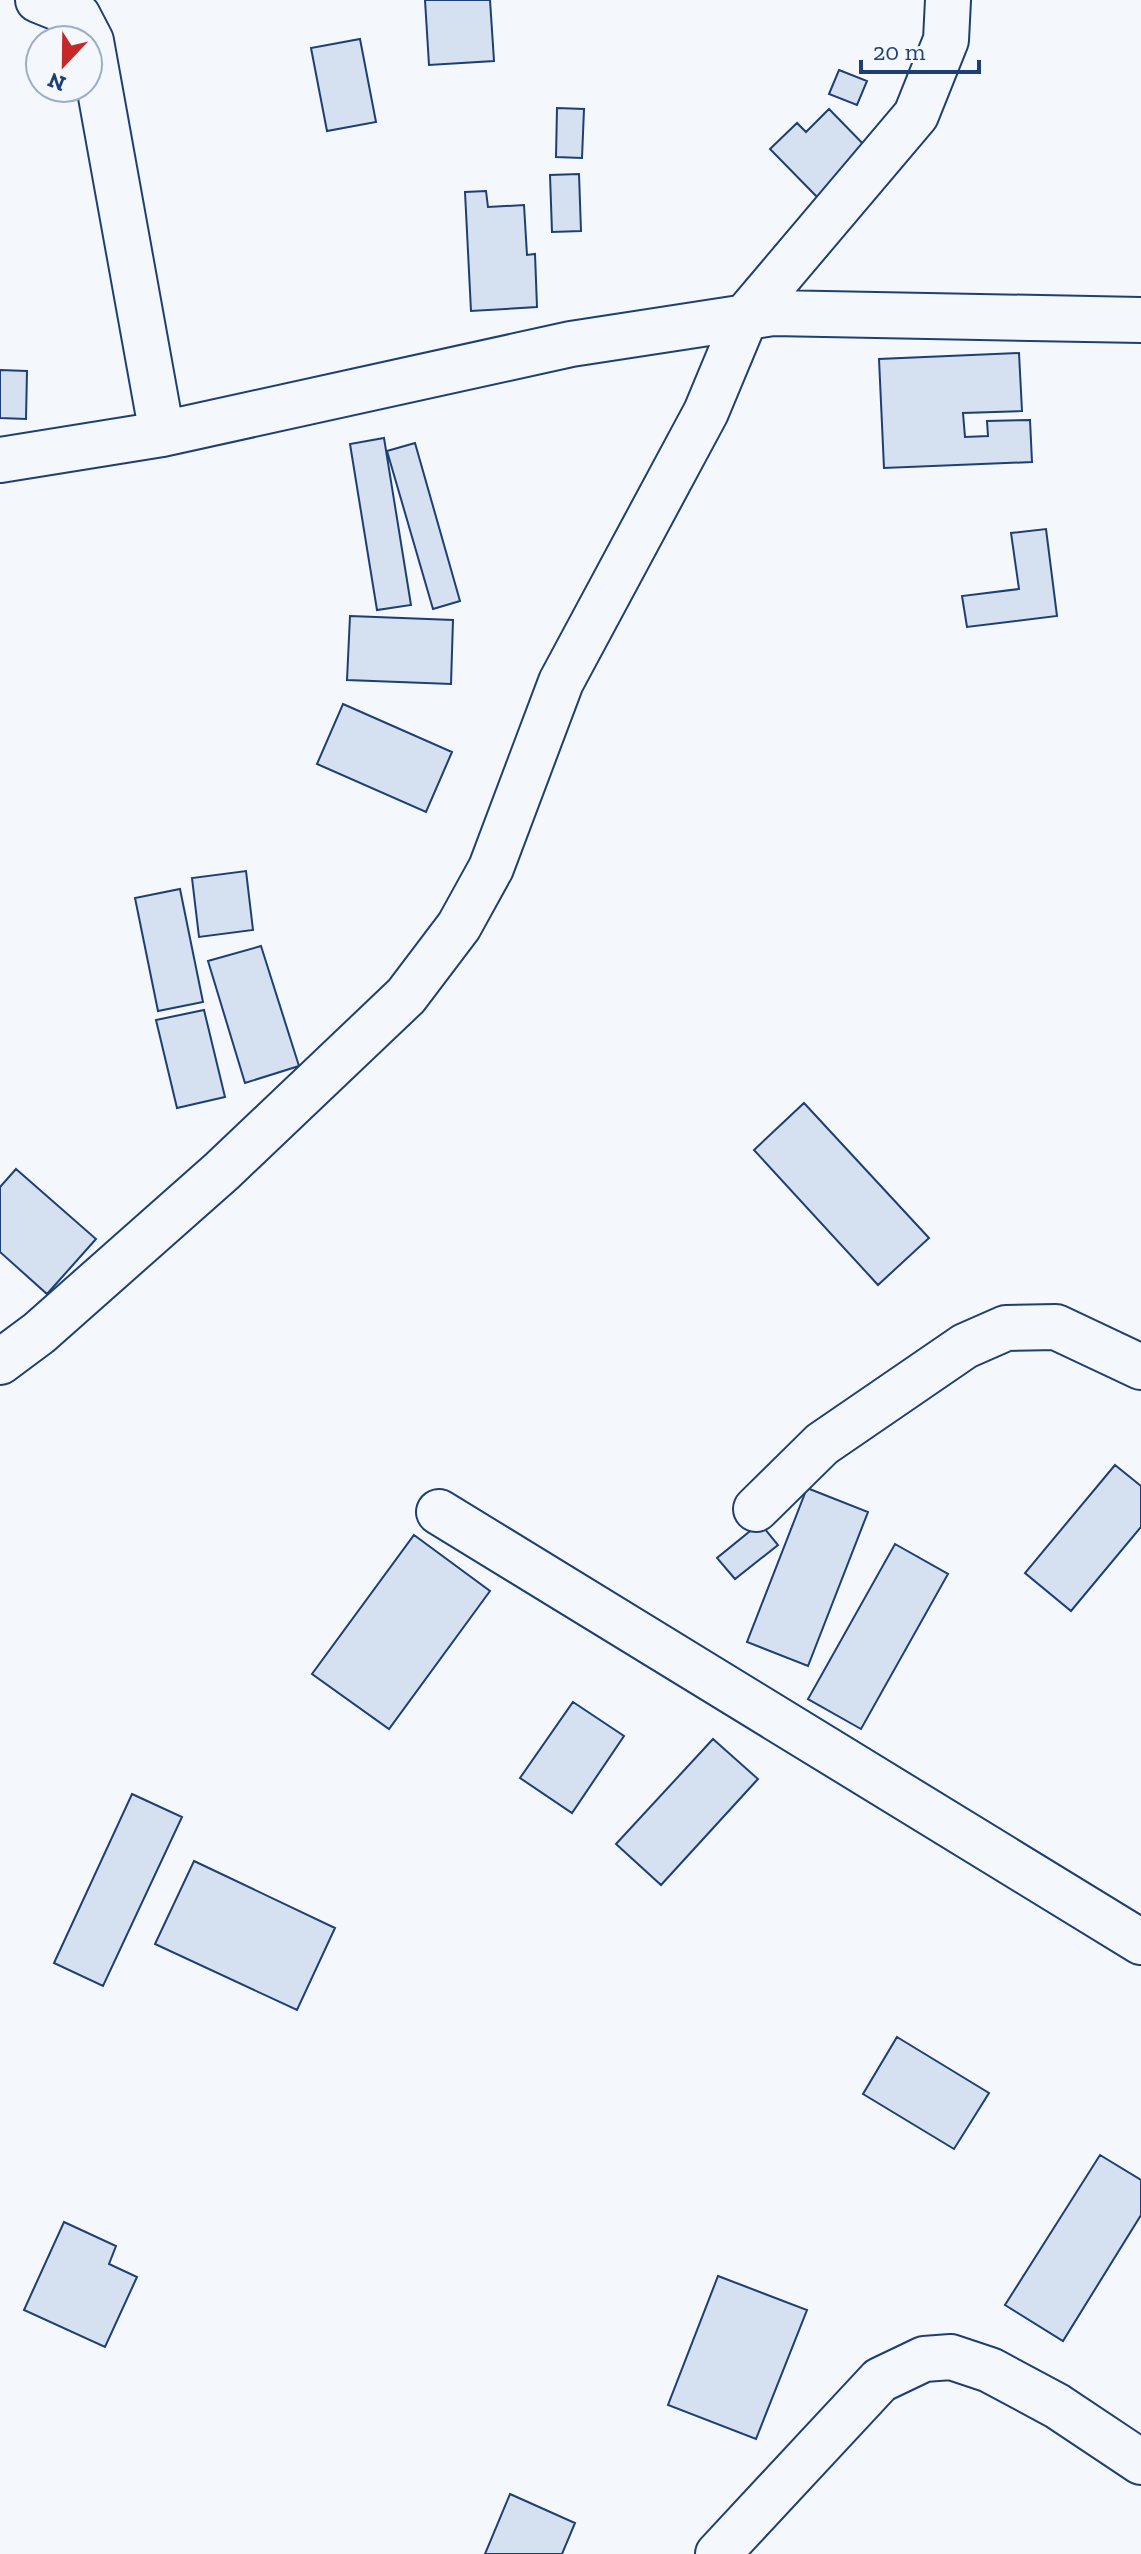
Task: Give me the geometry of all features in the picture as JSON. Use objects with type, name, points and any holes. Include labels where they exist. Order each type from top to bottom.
[{"type":"street","points":[[38,0],[78,16],[91,41],[162,434]]},
{"type":"street","points":[[0,1362],[39,1333],[222,1171],[406,996],[459,926],[491,868],[561,682],[706,412],[746,316],[916,115],[946,40],[948,0]]},
{"type":"street","points":[[0,460],[162,434],[571,344],[746,316],[773,313],[1141,320]]},
{"type":"street","points":[[756,1509],[822,1444],[965,1346],[1006,1328],[1056,1327],[1141,1367]]},
{"type":"street","points":[[439,1512],[1141,1942]]},
{"type":"street","points":[[718,2554],[880,2380],[924,2359],[951,2357],[990,2370],[1057,2406],[1141,2462]]},
{"type":"building","points":[[425,0],[490,0],[494,61],[429,65]]},
{"type":"building","points":[[360,39],[376,122],[327,131],[311,48]]},
{"type":"building","points":[[839,70],[867,81],[857,105],[829,94]]},
{"type":"building","points":[[557,108],[584,109],[582,158],[556,157]]},
{"type":"building","points":[[829,109],[872,153],[822,202],[770,149],[797,123],[806,132]]},
{"type":"building","points":[[579,174],[581,231],[552,232],[550,175]]},
{"type":"building","points":[[486,191],[488,207],[524,205],[527,255],[535,254],[537,307],[471,311],[465,192]]},
{"type":"building","points":[[1019,353],[1022,411],[963,413],[965,437],[988,436],[987,421],[1030,420],[1032,462],[884,468],[879,359]]},
{"type":"building","points":[[0,370],[27,371],[26,419],[0,418]]},
{"type":"building","points":[[384,438],[411,605],[377,610],[350,444]]},
{"type":"building","points":[[415,443],[460,601],[433,609],[387,451]]},
{"type":"building","points":[[1046,529],[1057,616],[967,627],[962,596],[1019,589],[1011,533]]},
{"type":"building","points":[[350,616],[453,620],[451,684],[347,680]]},
{"type":"building","points":[[343,704],[452,752],[426,812],[317,764]]},
{"type":"building","points":[[246,871],[253,930],[199,937],[192,878]]},
{"type":"building","points":[[180,889],[203,1002],[158,1011],[135,898]]},
{"type":"building","points":[[261,946],[299,1066],[245,1083],[208,961]]},
{"type":"building","points":[[204,1010],[225,1097],[177,1108],[156,1020]]},
{"type":"building","points":[[804,1103],[929,1238],[878,1285],[754,1150]]},
{"type":"building","points":[[16,1169],[96,1239],[47,1294],[0,1252],[0,1187]]},
{"type":"building","points":[[1115,1465],[1141,1486],[1141,1527],[1071,1611],[1025,1573]]},
{"type":"building","points":[[807,1488],[868,1512],[808,1666],[747,1642]]},
{"type":"building","points":[[760,1523],[778,1545],[735,1579],[717,1558]]},
{"type":"building","points":[[414,1535],[490,1591],[389,1729],[312,1674]]},
{"type":"building","points":[[895,1544],[948,1574],[861,1729],[808,1699]]},
{"type":"building","points":[[573,1702],[624,1736],[572,1813],[520,1778]]},
{"type":"building","points":[[713,1739],[758,1779],[661,1885],[616,1844]]},
{"type":"building","points":[[132,1794],[182,1817],[103,1986],[54,1963]]},
{"type":"building","points":[[194,1861],[335,1928],[297,2010],[155,1944]]},
{"type":"building","points":[[897,2037],[989,2093],[954,2149],[863,2094]]},
{"type":"building","points":[[1100,2155],[1141,2180],[1141,2215],[1063,2341],[1005,2305]]},
{"type":"building","points":[[64,2222],[116,2246],[109,2264],[137,2277],[105,2347],[24,2310]]},
{"type":"building","points":[[718,2276],[807,2310],[756,2439],[668,2405]]},
{"type":"building","points":[[510,2494],[575,2523],[562,2554],[485,2554]]}]
